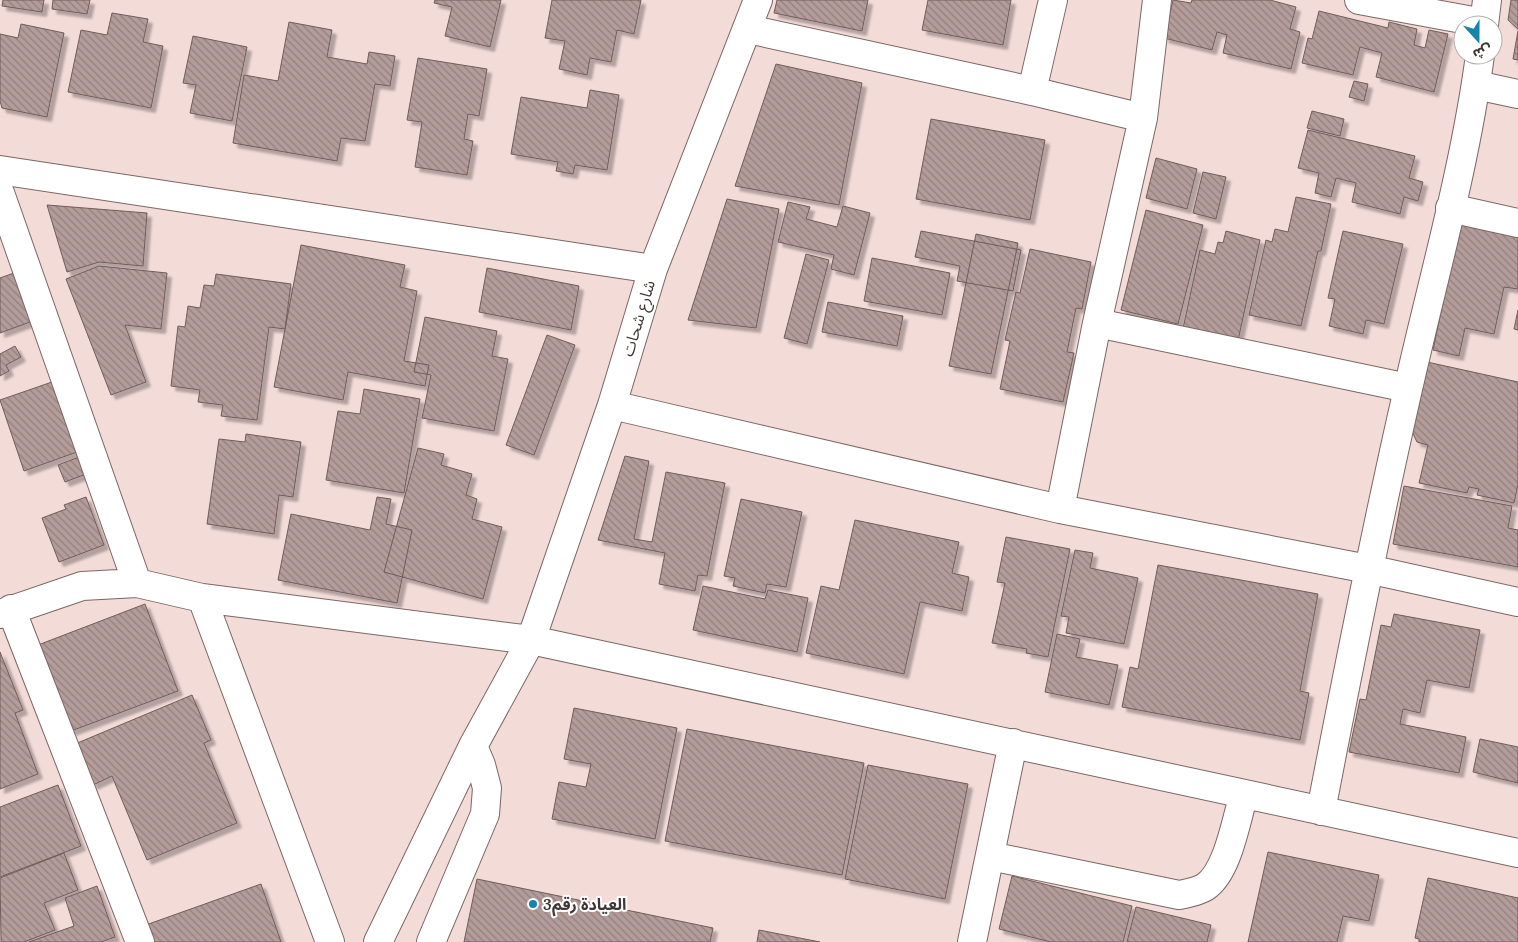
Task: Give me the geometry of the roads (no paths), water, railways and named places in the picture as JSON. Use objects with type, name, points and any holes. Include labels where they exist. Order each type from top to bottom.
[{"type":"street","name":"شارع شحات","points":[[378,942],[473,746],[531,640],[612,405],[653,269],[758,0]]},
{"type":"street","points":[[1032,91],[1053,0]]},
{"type":"street","points":[[1060,509],[1097,323],[1143,118],[1157,0]]},
{"type":"street","points":[[1359,0],[1477,15]]},
{"type":"street","points":[[748,28],[1032,91],[1143,118]]},
{"type":"street","points":[[1321,811],[1368,569],[1450,208],[1479,65]]},
{"type":"street","points":[[1476,84],[1518,94]]},
{"type":"street","points":[[0,170],[653,269]]},
{"type":"street","points":[[0,193],[137,583]]},
{"type":"street","points":[[1450,208],[1518,223]]},
{"type":"street","points":[[1097,323],[1408,388]]},
{"type":"street","points":[[612,405],[1060,509],[1368,569],[1518,602]]},
{"type":"street","points":[[140,942],[6,611],[82,586],[137,583],[202,598],[531,640],[1518,853]]},
{"type":"street","points":[[202,598],[330,942]]},
{"type":"street","points":[[972,942],[1013,743]]},
{"type":"street","points":[[430,942],[485,814],[487,788],[481,765],[473,746]]},
{"type":"street","points":[[990,856],[1179,895],[1192,892],[1205,887],[1215,878],[1222,867],[1244,794]]},
{"type":"place","name":"3العيادة رقم","points":[[533,904]]}]
